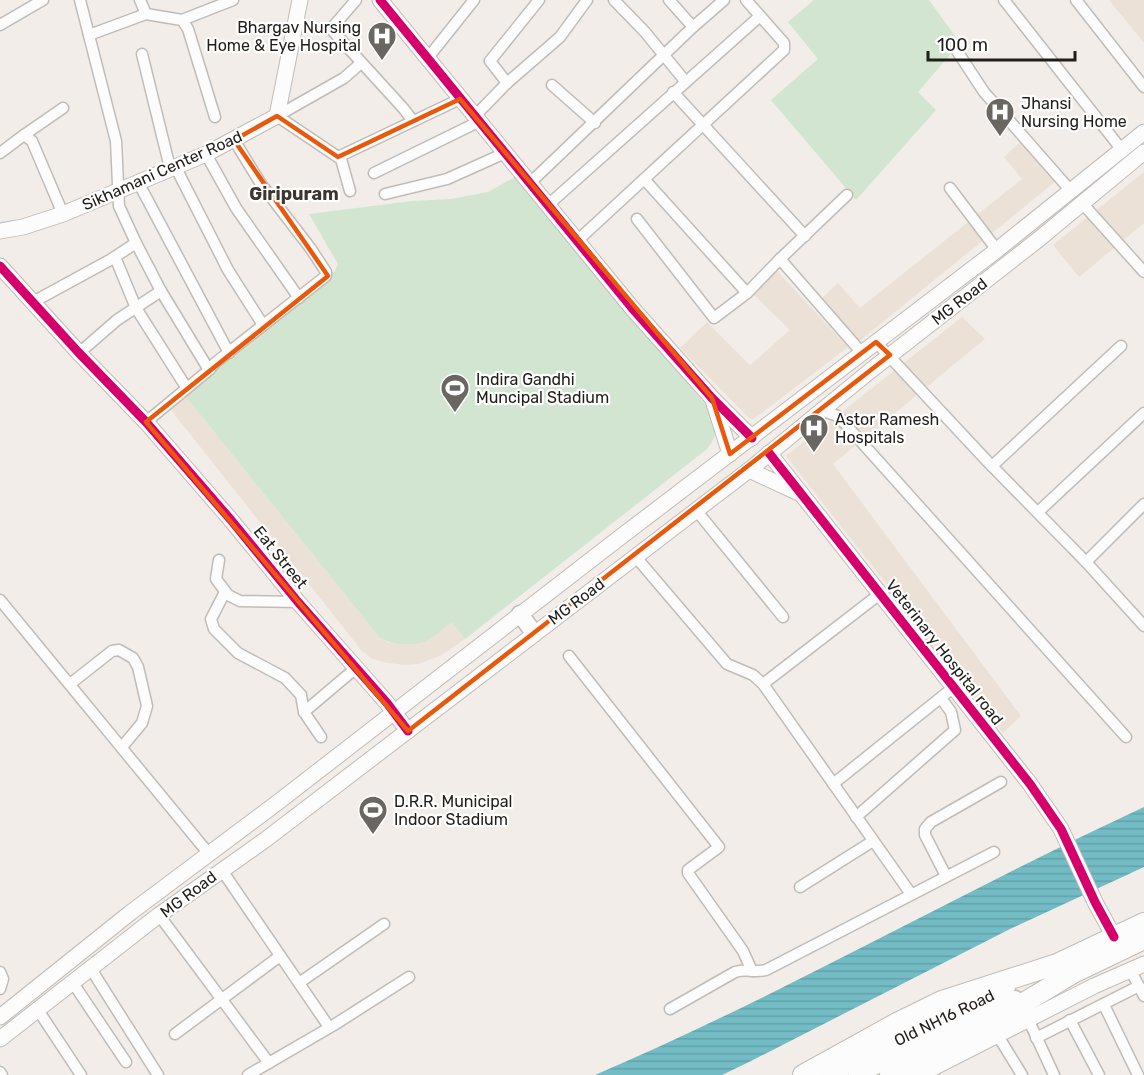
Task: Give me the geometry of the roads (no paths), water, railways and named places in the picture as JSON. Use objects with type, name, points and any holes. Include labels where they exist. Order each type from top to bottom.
[{"type":"highway","points":[[1118,944],[1144,923]]},
{"type":"highway","points":[[803,1075],[897,1023],[942,1002],[1065,968],[1118,944],[1144,939]]},
{"type":"highway","points":[[890,1075],[961,1041],[1065,968]]},
{"type":"main road","points":[[277,116],[300,0]]},
{"type":"main road","points":[[386,2],[474,117],[632,308],[712,398],[752,438]]},
{"type":"main road","name":"Sikhamani Center Road","points":[[0,231],[23,227],[63,214],[206,154],[277,116]]},
{"type":"main road","name":"MG Road","points":[[0,1017],[130,913],[997,250],[1144,132]]},
{"type":"main road","name":"MG Road","points":[[0,1039],[159,915],[265,840],[749,470],[890,355],[1142,157]]},
{"type":"main road","name":"Eat Street","points":[[0,266],[146,422],[298,602],[394,711],[408,731]]},
{"type":"main road","points":[[712,398],[730,454]]},
{"type":"main road","name":"Veterinary Hospital road","points":[[769,453],[1030,784],[1061,829],[1095,902],[1118,944],[1137,968]]},
{"type":"main road","points":[[749,470],[804,495]]},
{"type":"main road","points":[[520,614],[534,633]]},
{"type":"main road","name":"Old NH16 Road","points":[[832,1075],[870,1053],[1065,968]]},
{"type":"main road","name":"Old NH16 Road","points":[[857,1075],[956,1027],[1065,968]]},
{"type":"main road","points":[[919,1075],[1094,986],[1137,968]]},
{"type":"street","points":[[0,25],[43,0]]},
{"type":"street","points":[[80,0],[116,141],[119,206],[161,291],[209,370]]},
{"type":"street","points":[[140,0],[146,14]]},
{"type":"street","points":[[89,35],[146,14],[182,20],[233,0]]},
{"type":"street","points":[[356,0],[331,29],[403,108],[412,121]]},
{"type":"street","points":[[428,59],[474,0]]},
{"type":"street","points":[[507,83],[490,61],[538,0]]},
{"type":"street","points":[[374,173],[474,124],[474,117],[507,83],[560,37],[587,0]]},
{"type":"street","points":[[614,0],[685,81]]},
{"type":"street","points":[[669,0],[693,27]]},
{"type":"street","points":[[530,183],[724,0]]},
{"type":"street","points":[[577,241],[786,48],[746,0]]},
{"type":"street","points":[[1004,0],[1122,150]]},
{"type":"street","points":[[1076,0],[1144,87]]},
{"type":"street","points":[[548,205],[760,16]]},
{"type":"street","points":[[182,20],[188,29],[215,117]]},
{"type":"street","points":[[957,51],[984,92],[1071,191]]},
{"type":"street","points":[[142,54],[172,167],[228,270],[263,325]]},
{"type":"street","points":[[350,191],[341,159],[277,116],[344,78],[361,63]]},
{"type":"street","points":[[552,85],[595,123]]},
{"type":"street","points":[[673,92],[805,236]]},
{"type":"street","points":[[338,157],[460,99]]},
{"type":"street","points":[[0,153],[63,108]]},
{"type":"street","points":[[24,135],[32,141],[63,214]]},
{"type":"street","points":[[146,422],[215,363],[326,276],[326,272],[311,249],[261,184],[234,140]]},
{"type":"street","points":[[385,194],[447,179],[505,153]]},
{"type":"street","points":[[206,154],[236,208],[299,298]]},
{"type":"street","points":[[644,179],[747,293]]},
{"type":"street","points":[[138,182],[229,353]]},
{"type":"street","points":[[950,188],[997,250]]},
{"type":"street","points":[[637,219],[714,318],[747,293],[847,195]]},
{"type":"street","points":[[1082,203],[1144,272]]},
{"type":"street","points":[[33,302],[136,243]]},
{"type":"street","points":[[115,257],[136,308],[186,387]]},
{"type":"street","points":[[780,259],[862,353]]},
{"type":"street","points":[[79,353],[117,320],[161,291]]},
{"type":"street","points":[[876,342],[1144,626]]},
{"type":"street","points":[[992,466],[1121,346]]},
{"type":"street","points":[[823,411],[838,416],[1126,738]]},
{"type":"street","points":[[1038,512],[1144,413]]},
{"type":"street","points":[[1086,562],[1144,504]]},
{"type":"street","points":[[696,510],[783,617]]},
{"type":"street","points":[[635,556],[727,664],[753,675],[763,684],[911,894]]},
{"type":"street","points":[[219,560],[216,579],[232,599],[298,602]]},
{"type":"street","points":[[225,592],[211,619],[214,629],[238,653],[285,678],[301,695],[304,712],[321,737]]},
{"type":"street","points":[[763,684],[881,593]]},
{"type":"street","points":[[0,600],[209,854]]},
{"type":"street","points":[[70,684],[112,651],[119,650],[133,658],[138,667],[147,706],[142,723],[122,747]]},
{"type":"street","points":[[568,656],[719,846],[688,870],[688,873],[743,951],[752,970]]},
{"type":"street","points":[[304,712],[356,668]]},
{"type":"street","points":[[833,784],[954,687]]},
{"type":"street","points":[[856,816],[955,730],[951,712],[941,698]]},
{"type":"street","points":[[945,876],[925,835],[925,830],[931,822],[1001,782]]},
{"type":"street","points":[[800,887],[873,841]]},
{"type":"street","points":[[670,1009],[735,972],[766,970],[994,852]]},
{"type":"street","points":[[221,869],[329,1027]]},
{"type":"street","points":[[159,915],[268,1063]]},
{"type":"street","points":[[299,984],[384,924]]},
{"type":"street","points":[[175,1034],[280,956]]},
{"type":"street","points":[[1036,1038],[1070,1020],[1141,991],[1137,968]]},
{"type":"street","points":[[91,969],[158,1075]]},
{"type":"street","points":[[0,972],[3,979],[0,989]]},
{"type":"street","points":[[248,1075],[409,977]]},
{"type":"street","points":[[73,983],[126,1062]]},
{"type":"street","points":[[1104,1005],[1138,1075]]},
{"type":"street","points":[[38,1010],[81,1075]]},
{"type":"street","points":[[1070,1020],[1099,1075]]},
{"type":"street","points":[[1029,1021],[1054,1075]]},
{"type":"street","points":[[998,1036],[1022,1075]]},
{"type":"water","points":[[1144,807],[1144,867],[1010,929],[751,1061],[722,1075],[595,1075],[802,978]]},
{"type":"place","name":"Bhargav Nursing Home & Eye Hospital","points":[[382,62]]},
{"type":"place","name":"Jhansi Nursing Home","points":[[1000,138]]},
{"type":"place","name":"Indira Gandhi Muncipal Stadium","points":[[455,414]]},
{"type":"place","name":"Astor Ramesh Hospitals","points":[[814,454]]},
{"type":"place","name":"D.R.R. Municipal Indoor Stadium","points":[[373,836]]},
{"type":"district","name":"Giripuram","points":[[294,194]]}]
